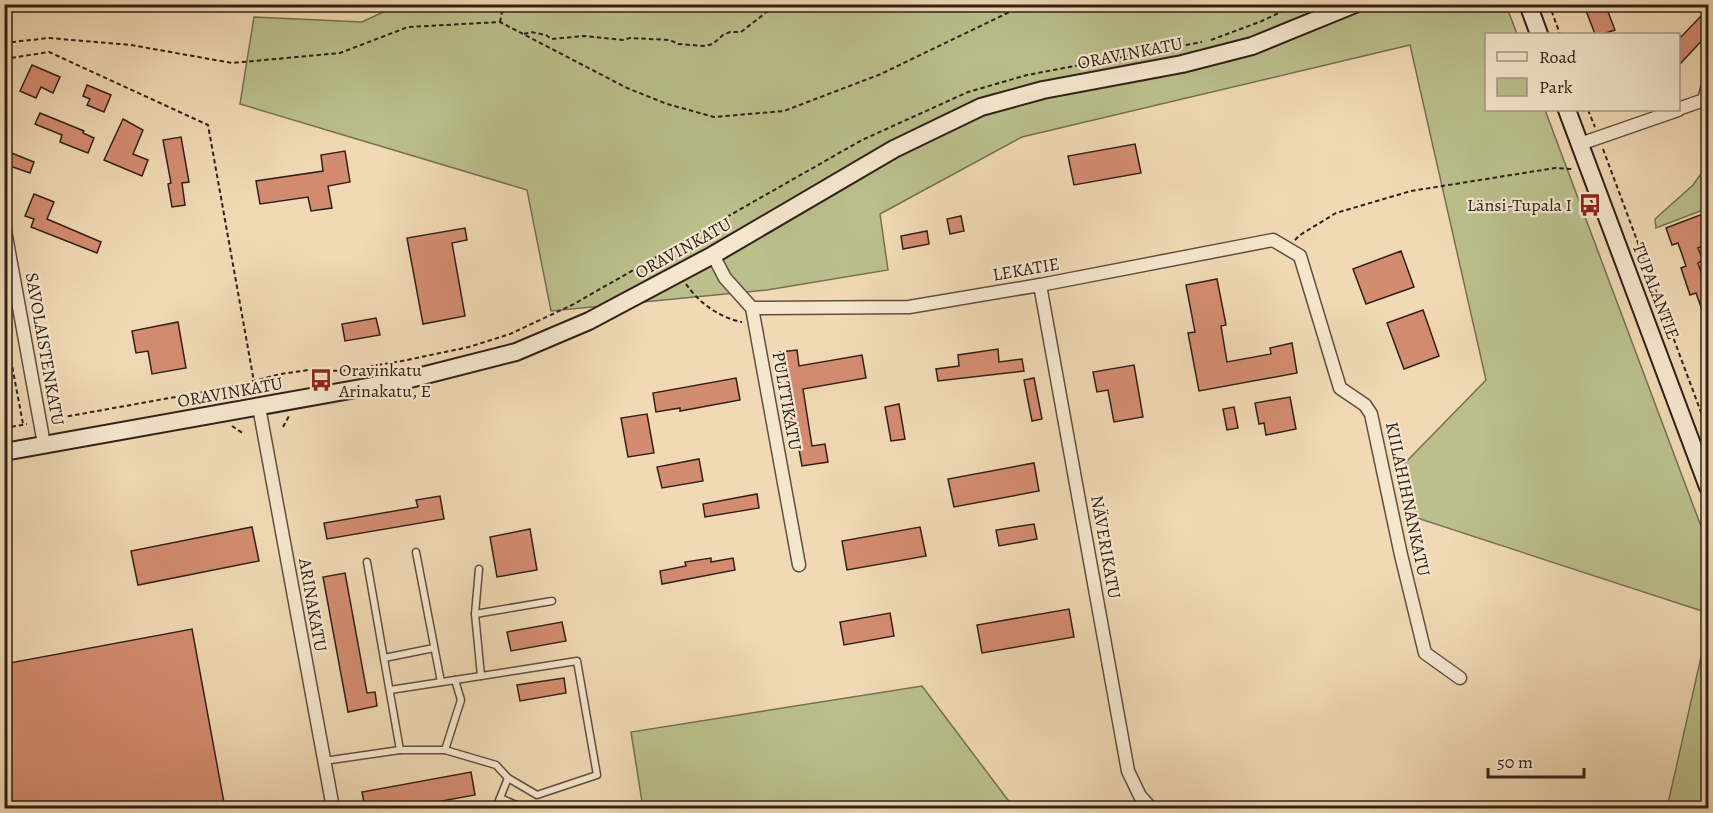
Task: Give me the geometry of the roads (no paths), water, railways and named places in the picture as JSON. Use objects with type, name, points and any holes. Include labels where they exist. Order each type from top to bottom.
[{"type":"street","name":"ORAVINKATU","points":[[4,452],[406,380],[516,352],[589,321],[679,274],[894,149],[981,107],[1043,90],[1182,64],[1252,46],[1355,4]]},
{"type":"street","points":[[1528,4],[1539,33]]},
{"type":"street","points":[[1680,109],[1706,103],[1708,85]]},
{"type":"street","name":"TUPALANTIE","points":[[1567,111],[1708,487]]},
{"type":"street","points":[[1580,144],[1672,111]]},
{"type":"street","name":"SAVOLAISTENKATU","points":[[4,225],[44,444]]},
{"type":"street","name":"LEKATIE","points":[[752,308],[909,307],[1040,285],[1273,240],[1300,256]]},
{"type":"street","name":"PULTTIKATU","points":[[713,255],[725,278],[752,308],[799,565]]},
{"type":"street","name":"KIILAHIHNANKATU","points":[[1300,256],[1340,388],[1365,405],[1371,414],[1401,555],[1425,653],[1460,678]]},
{"type":"street","name":"NÄVERIKATU","points":[[1040,285],[1128,771],[1140,796],[1151,808]]},
{"type":"street","name":"ARINAKATU","points":[[259,407],[333,808]]},
{"type":"lane","points":[[416,552],[441,682]]},
{"type":"lane","points":[[367,562],[400,750]]},
{"type":"lane","points":[[478,569],[475,614],[481,676]]},
{"type":"lane","points":[[475,614],[552,601]]},
{"type":"lane","points":[[384,658],[435,648]]},
{"type":"lane","points":[[324,761],[400,750],[445,750],[496,765],[508,778],[537,795],[597,775],[577,661],[390,690]]},
{"type":"lane","points":[[445,750],[461,700],[455,680]]},
{"type":"lane","points":[[496,808],[508,778]]},
{"type":"lane","points":[[500,798],[523,808]]},
{"type":"place","name":"Länsi-Tupala I","points":[[1590,205]]},
{"type":"place","name":"Oravinkatu Arinakatu, E","points":[[321,380]]}]
